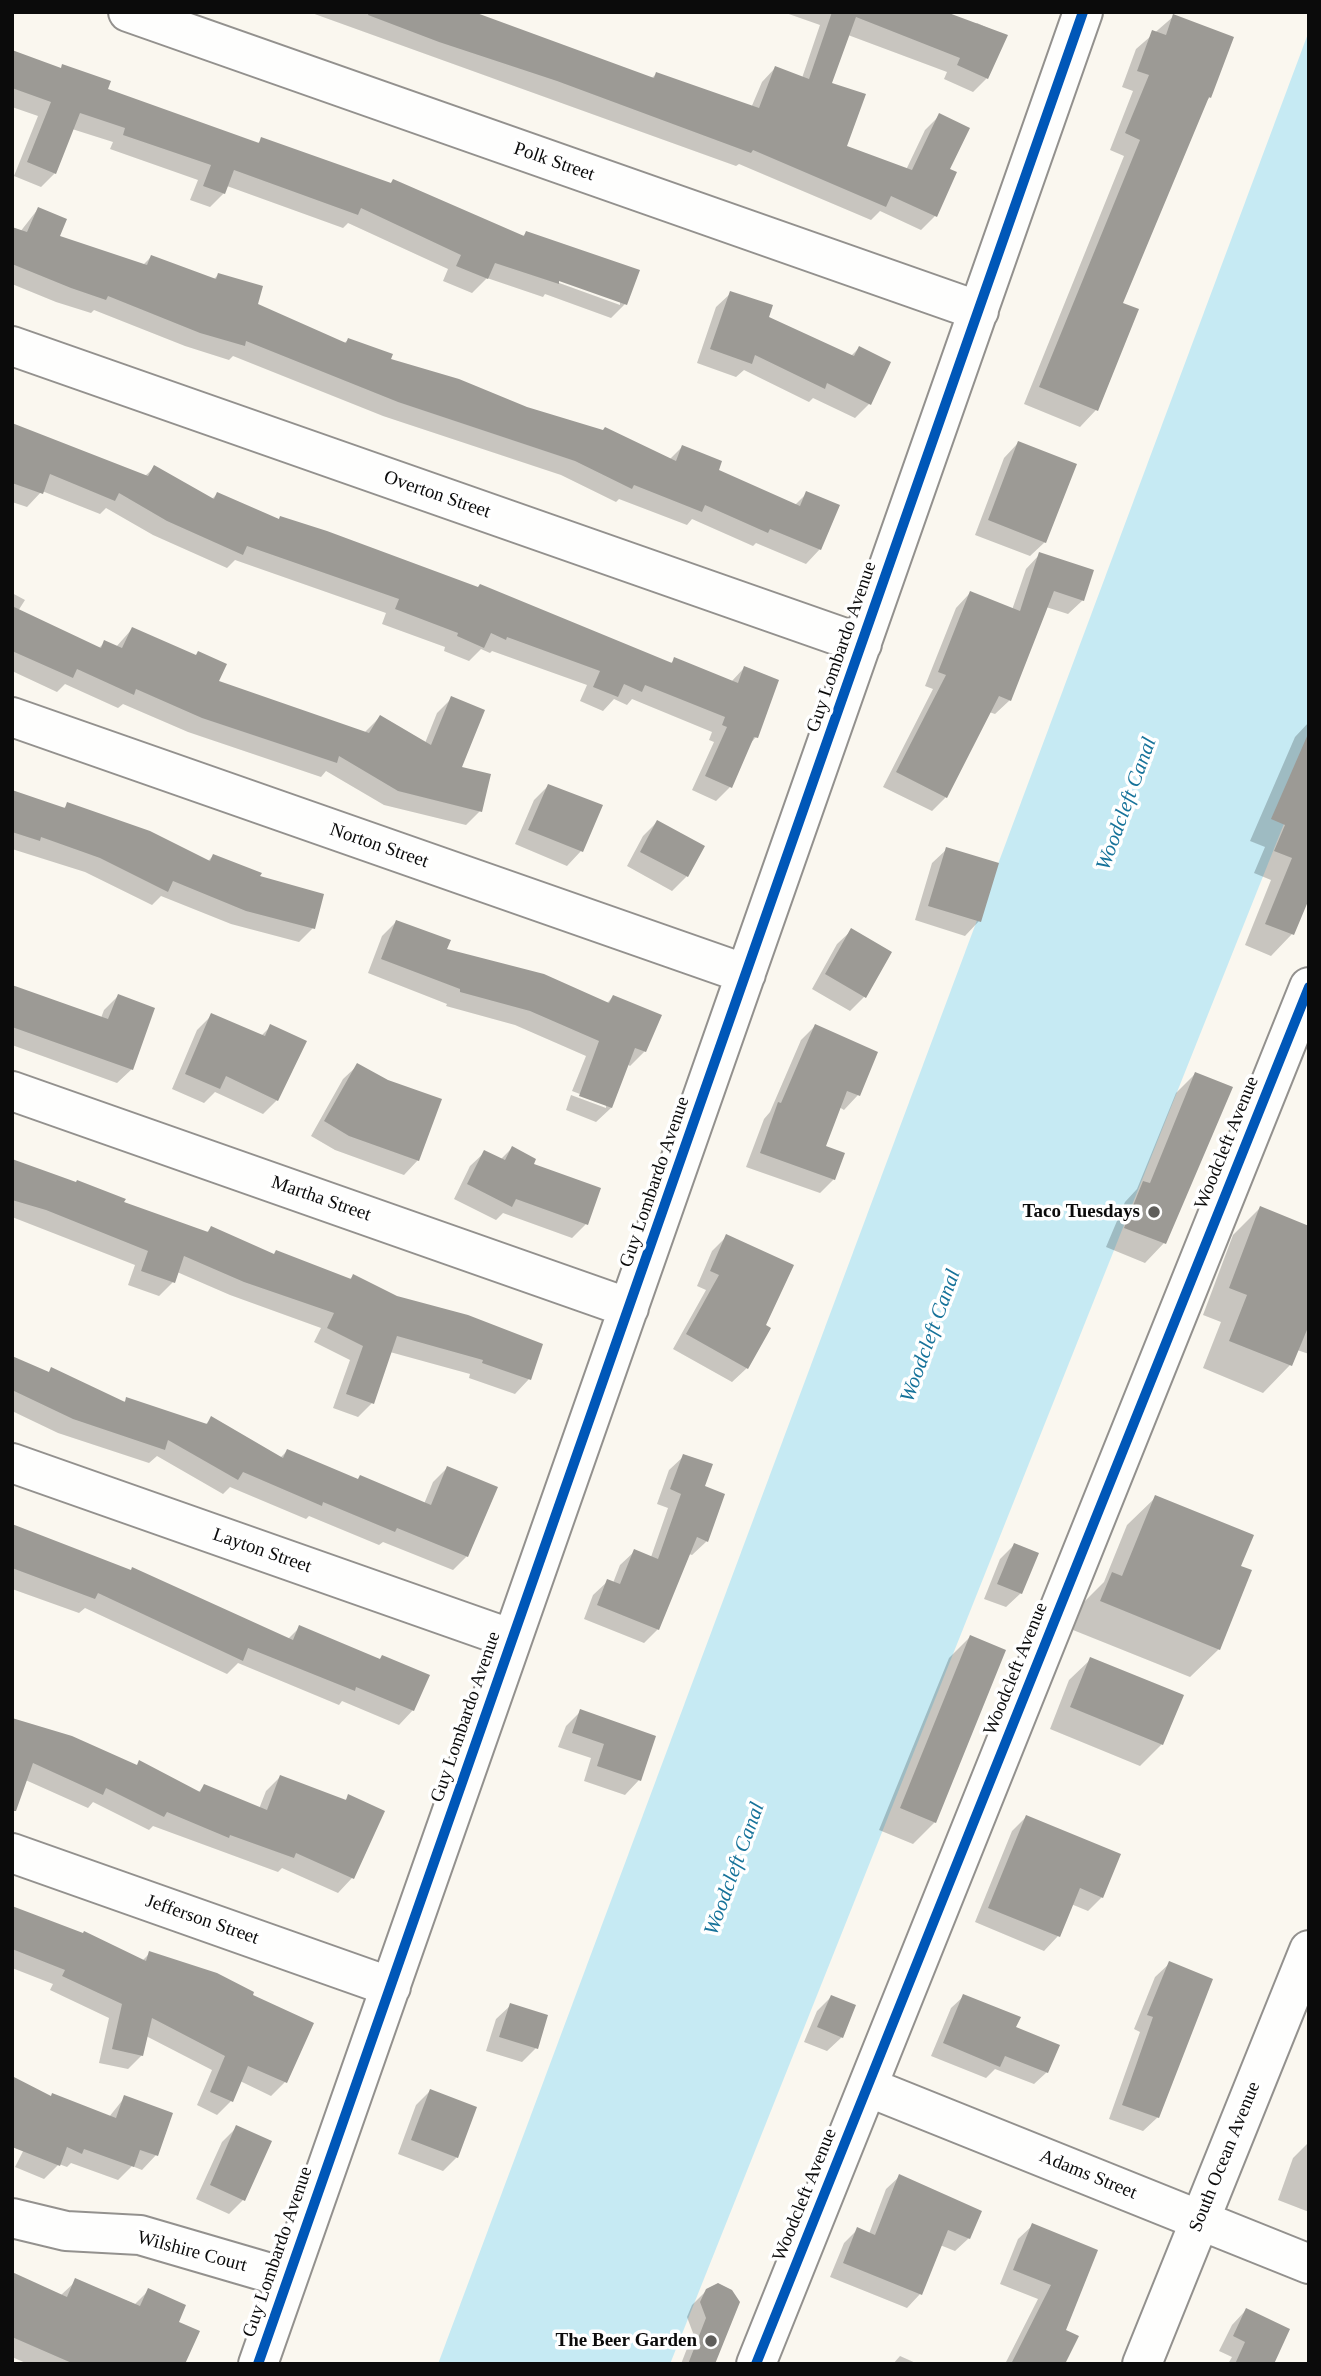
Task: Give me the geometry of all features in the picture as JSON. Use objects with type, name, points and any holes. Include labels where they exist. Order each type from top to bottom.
[{"type":"street","name":"Polk Street","points":[[128,12],[979,312]]},
{"type":"street","name":"Guy Lombardo Avenue","points":[[258,2364],[1083,12]]},
{"type":"street","name":"Overton Street","points":[[12,346],[862,644]]},
{"type":"street","name":"Norton Street","points":[[12,717],[746,974]]},
{"type":"street","name":"Woodcleft Avenue","points":[[756,2364],[1309,987]]},
{"type":"street","name":"Martha Street","points":[[12,1091],[629,1308]]},
{"type":"street","name":"Layton Street","points":[[12,1463],[512,1639]]},
{"type":"street","name":"Jefferson Street","points":[[12,1853],[391,1987]]},
{"type":"street","name":"South Ocean Avenue","points":[[1143,2364],[1309,1950]]},
{"type":"street","name":"Adams Street","points":[[868,2087],[1309,2264]]},
{"type":"street","name":"Wilshire Court","points":[[12,2218],[66,2231],[139,2235],[287,2278]]},
{"type":"water","name":"Woodcleft Canal","points":[[1309,31],[1309,761],[670,2364],[438,2364]]},
{"type":"building","points":[[369,12],[474,12],[654,78],[656,72],[759,108],[775,66],[809,79],[832,12],[946,12],[1008,35],[988,79],[957,65],[960,58],[856,17],[832,83],[866,94],[847,146],[912,170],[939,113],[970,128],[950,169],[957,172],[937,217],[891,196],[886,207],[753,150],[751,153],[557,81],[439,42],[368,15]]},
{"type":"building","points":[[1173,14],[1234,37],[1211,98],[1209,97],[1123,303],[1139,309],[1098,411],[1039,387],[1140,140],[1125,133],[1149,75],[1137,71],[1152,30],[1166,35]]},
{"type":"building","points":[[12,50],[61,68],[62,64],[111,81],[108,89],[259,143],[261,137],[391,183],[393,179],[524,236],[526,231],[640,270],[627,305],[559,281],[559,284],[495,263],[488,279],[456,266],[461,255],[361,208],[358,215],[234,170],[225,194],[203,186],[211,165],[123,135],[125,128],[80,113],[56,174],[27,162],[51,102],[12,88]]},
{"type":"building","points":[[38,207],[67,219],[60,236],[147,265],[151,255],[216,279],[218,273],[263,286],[258,304],[346,343],[348,338],[393,354],[391,359],[459,379],[527,407],[603,430],[605,427],[676,461],[682,445],[722,461],[719,470],[800,506],[806,491],[840,505],[821,550],[770,529],[768,533],[705,505],[702,512],[634,485],[632,489],[575,461],[398,402],[246,341],[245,346],[200,333],[108,296],[106,300],[71,288],[12,264],[12,227],[27,232]]},
{"type":"building","points":[[730,291],[773,305],[769,317],[854,356],[859,346],[891,362],[871,405],[827,383],[825,389],[755,355],[752,364],[710,349]]},
{"type":"building","points":[[12,423],[148,476],[154,465],[214,499],[217,492],[279,519],[280,516],[327,531],[478,587],[480,584],[672,663],[674,657],[738,683],[744,666],[779,680],[758,738],[754,737],[732,788],[705,776],[727,727],[722,725],[725,717],[645,685],[642,692],[624,684],[618,697],[593,687],[600,671],[507,637],[506,640],[491,633],[484,648],[457,636],[458,633],[395,609],[399,599],[247,546],[243,555],[167,521],[119,493],[115,501],[50,474],[43,494],[12,483]]},
{"type":"building","points":[[1018,441],[1077,464],[1046,543],[988,520]]},
{"type":"building","points":[[1039,552],[1094,570],[1084,601],[1054,591],[1011,701],[999,696],[947,798],[896,772],[946,675],[938,672],[970,591],[1020,611]]},
{"type":"building","points":[[12,606],[101,648],[104,640],[122,648],[132,627],[196,655],[198,651],[227,664],[219,681],[369,733],[380,715],[431,745],[451,696],[485,710],[462,767],[491,774],[482,812],[398,791],[339,756],[337,763],[202,718],[136,689],[134,695],[77,669],[73,678],[12,651]]},
{"type":"building","points":[[1308,734],[1309,899],[1294,935],[1265,924],[1292,858],[1274,851],[1285,825],[1271,819]]},
{"type":"building","points":[[548,784],[603,805],[583,852],[528,830]]},
{"type":"building","points":[[12,790],[65,808],[67,802],[150,831],[210,861],[213,854],[262,873],[260,876],[324,894],[315,929],[246,911],[173,881],[168,892],[100,858],[41,837],[40,841],[12,832]]},
{"type":"building","points":[[657,820],[705,846],[688,877],[640,852]]},
{"type":"building","points":[[946,847],[999,863],[981,922],[928,906]]},
{"type":"building","points":[[396,920],[451,940],[447,949],[544,974],[609,1003],[613,995],[662,1015],[646,1052],[635,1048],[612,1108],[579,1096],[599,1041],[530,1011],[460,992],[460,989],[381,959]]},
{"type":"building","points":[[851,928],[892,952],[866,998],[825,974]]},
{"type":"building","points":[[12,985],[108,1019],[118,994],[155,1008],[133,1070],[12,1027]]},
{"type":"building","points":[[211,1013],[265,1036],[270,1024],[307,1041],[278,1101],[226,1076],[220,1089],[185,1074]]},
{"type":"building","points":[[815,1024],[878,1052],[860,1096],[847,1091],[826,1146],[845,1153],[835,1180],[760,1153],[778,1102],[781,1103]]},
{"type":"building","points":[[357,1063],[388,1080],[442,1099],[419,1161],[349,1136],[324,1121]]},
{"type":"building","points":[[1195,1072],[1233,1087],[1166,1244],[1124,1228],[1143,1181],[1150,1183]]},
{"type":"building","points":[[512,1146],[536,1159],[534,1164],[601,1188],[588,1225],[516,1199],[512,1207],[467,1184],[484,1150],[505,1160]]},
{"type":"building","points":[[12,1159],[76,1182],[77,1180],[126,1199],[124,1202],[208,1232],[211,1226],[274,1254],[276,1250],[351,1279],[353,1274],[397,1296],[468,1315],[543,1344],[531,1380],[482,1363],[483,1360],[397,1336],[374,1404],[346,1394],[363,1346],[327,1328],[334,1313],[244,1282],[184,1256],[175,1283],[141,1271],[148,1251],[46,1210],[12,1200]]},
{"type":"building","points":[[1260,1206],[1309,1226],[1309,1325],[1292,1366],[1229,1341],[1247,1295],[1229,1288]]},
{"type":"building","points":[[726,1234],[794,1265],[766,1325],[771,1328],[748,1369],[686,1334],[719,1275],[710,1271]]},
{"type":"building","points":[[12,1356],[49,1372],[51,1367],[125,1402],[126,1397],[207,1424],[211,1416],[283,1458],[287,1449],[358,1479],[360,1475],[431,1505],[447,1466],[498,1487],[468,1557],[397,1528],[395,1532],[323,1502],[322,1506],[243,1472],[238,1480],[168,1440],[165,1450],[73,1419],[12,1390]]},
{"type":"building","points":[[683,1454],[713,1464],[705,1486],[725,1494],[708,1542],[697,1537],[659,1630],[597,1605],[607,1579],[620,1584],[634,1549],[658,1559],[681,1494],[670,1489]]},
{"type":"building","points":[[1155,1495],[1254,1535],[1241,1566],[1252,1570],[1220,1650],[1100,1601],[1112,1572],[1122,1576]]},
{"type":"building","points":[[12,1524],[131,1570],[132,1567],[293,1640],[299,1625],[380,1659],[382,1655],[430,1675],[414,1711],[356,1687],[355,1691],[248,1648],[243,1661],[98,1593],[95,1599],[12,1568]]},
{"type":"building","points":[[1014,1543],[1039,1553],[1022,1594],[997,1584]]},
{"type":"building","points":[[970,1635],[1006,1650],[936,1823],[900,1808]]},
{"type":"building","points":[[1090,1657],[1184,1695],[1163,1745],[1070,1707]]},
{"type":"building","points":[[580,1709],[656,1736],[641,1781],[597,1766],[604,1744],[572,1733]]},
{"type":"building","points":[[12,1718],[72,1736],[137,1765],[139,1760],[200,1792],[204,1784],[267,1810],[280,1775],[346,1800],[348,1794],[385,1811],[354,1879],[296,1853],[294,1858],[230,1835],[229,1838],[167,1812],[164,1817],[106,1788],[103,1795],[33,1763],[16,1811],[12,1811]]},
{"type":"building","points":[[1026,1815],[1121,1854],[1103,1898],[1080,1888],[1060,1937],[988,1908]]},
{"type":"building","points":[[12,1906],[83,1933],[84,1931],[146,1961],[149,1951],[217,1973],[254,1992],[253,1995],[314,2023],[287,2083],[248,2066],[233,2102],[210,2092],[225,2056],[152,2018],[143,2056],[112,2049],[122,2004],[62,1976],[65,1970],[12,1949]]},
{"type":"building","points":[[1169,1961],[1213,1979],[1159,2118],[1122,2105],[1153,2017],[1147,2015]]},
{"type":"building","points":[[963,1994],[1021,2017],[1016,2027],[1060,2045],[1048,2073],[1005,2056],[1000,2067],[943,2043]]},
{"type":"building","points":[[831,1995],[856,2005],[843,2038],[817,2027]]},
{"type":"building","points":[[510,2003],[548,2015],[538,2049],[499,2037]]},
{"type":"building","points":[[12,2076],[51,2096],[52,2093],[116,2118],[124,2095],[173,2113],[158,2156],[140,2150],[134,2167],[84,2149],[82,2154],[67,2147],[60,2166],[12,2147]]},
{"type":"building","points":[[430,2089],[477,2107],[458,2158],[411,2140]]},
{"type":"building","points":[[236,2125],[272,2141],[245,2201],[210,2185]]},
{"type":"building","points":[[899,2174],[982,2211],[970,2239],[948,2230],[922,2295],[843,2263],[857,2227],[875,2235]]},
{"type":"building","points":[[1032,2223],[1098,2250],[1066,2330],[1079,2336],[1065,2364],[1011,2364],[1051,2285],[1013,2270]]},
{"type":"building","points":[[12,2272],[67,2297],[75,2278],[140,2306],[148,2288],[186,2305],[179,2322],[200,2331],[185,2364],[74,2364],[12,2337]]},
{"type":"building","name":"The Beer Garden","points":[[718,2283],[732,2290],[740,2302],[715,2364],[688,2364],[706,2318],[700,2302],[706,2289]]},
{"type":"building","points":[[1246,2308],[1290,2329],[1274,2364],[1235,2364],[1245,2342],[1233,2336]]},
{"type":"cycle path","points":[[258,2364],[1083,12]]},
{"type":"cycle path","points":[[756,2364],[1309,987]]},
{"type":"place","name":"Taco Tuesdays","points":[[1154,1212]]},
{"type":"place","name":"The Beer Garden","points":[[711,2341]]}]
